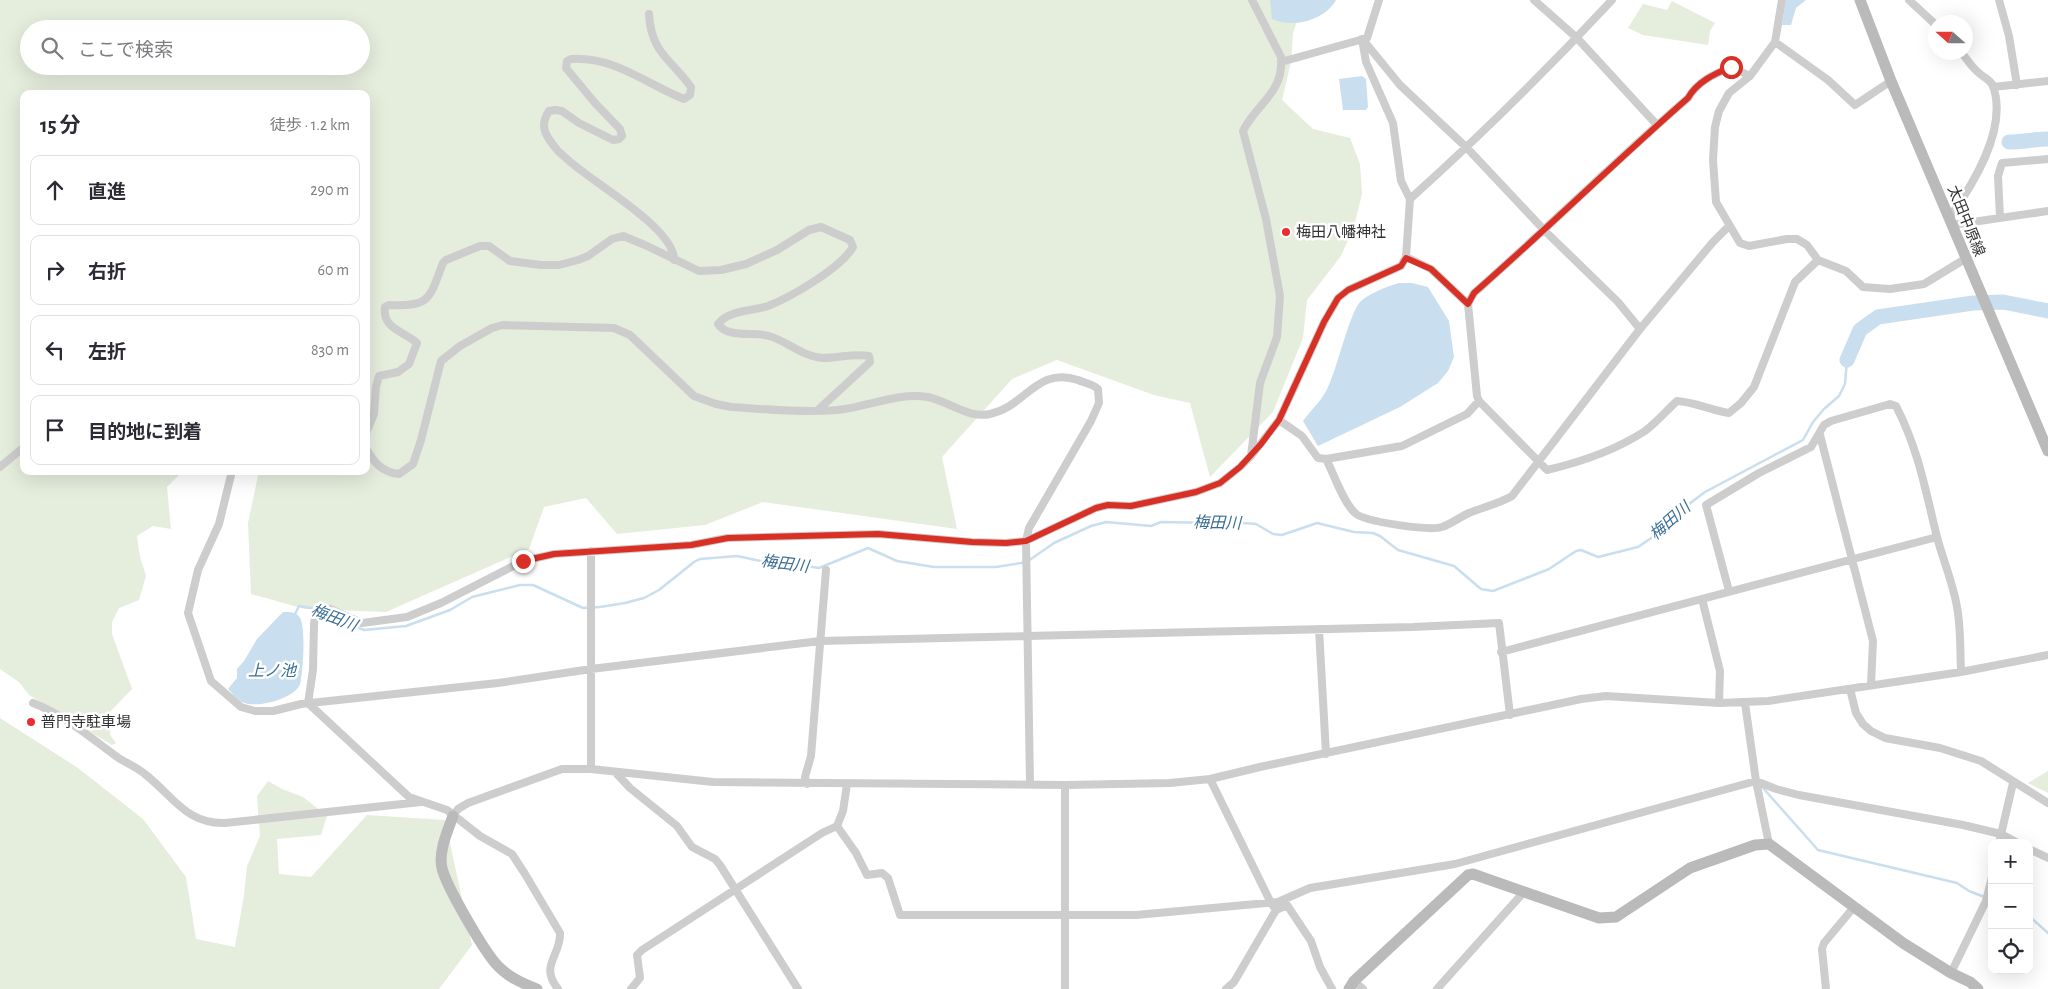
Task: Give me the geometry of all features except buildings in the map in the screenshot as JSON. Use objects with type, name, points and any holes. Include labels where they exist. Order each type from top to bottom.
[{"type":"street","points":[[1251,456],[1260,383],[1277,336],[1280,296],[1266,219],[1242,131],[1248,120],[1269,98],[1275,88],[1280,75],[1281,62],[1281,57],[1252,0]]},
{"type":"street","points":[[1281,62],[1367,38],[1379,0]]},
{"type":"street","points":[[1534,0],[1577,38],[1657,125]]},
{"type":"street","points":[[1410,199],[1467,148],[1577,38],[1612,0]]},
{"type":"street","points":[[1782,0],[1774,42],[1750,76],[1729,93],[1715,127],[1713,160],[1716,202],[1740,243],[1749,246],[1797,239],[1807,245],[1818,260],[1846,272],[1863,287],[1890,289],[1924,284],[1965,259]]},
{"type":"street","name":"太田中原線","points":[[1860,0],[1868,25],[1965,259],[2048,451]]},
{"type":"street","points":[[1909,0],[1928,18]]},
{"type":"street","points":[[1999,0],[2009,36],[2017,84]]},
{"type":"street","points":[[649,14],[652,38],[662,54],[691,87],[690,96],[684,99],[632,73],[602,61],[571,59],[567,61],[566,68],[594,103],[620,129],[622,136],[620,139],[613,140],[555,110],[549,111],[544,119],[543,127],[548,140],[558,152],[648,220],[665,241],[674,255],[674,260]]},
{"type":"street","points":[[1362,39],[1400,85],[1467,148],[1545,231],[1618,302],[1640,329]]},
{"type":"street","points":[[308,704],[313,670],[314,624],[320,611],[330,609],[362,623],[407,617],[442,603],[523,561],[554,554],[691,545],[728,538],[878,534],[981,542],[1006,543],[1026,541],[1096,508],[1108,505],[1131,506],[1196,492],[1220,483],[1251,456],[1279,420],[1324,322],[1338,298],[1348,290],[1401,266],[1406,258],[1410,199],[1401,181],[1393,123],[1366,62],[1362,39]]},
{"type":"street","points":[[1774,42],[1828,80],[1855,105],[1892,82]]},
{"type":"street","points":[[1951,222],[1983,164],[1989,147],[1996,113],[1993,87],[1990,81],[1978,73],[1967,60]]},
{"type":"street","points":[[1750,76],[1731,67],[1710,76],[1692,90],[1688,98],[1594,182],[1545,231],[1474,293],[1468,304],[1477,396],[1537,462],[1547,470],[1608,451],[1646,430],[1677,402],[1689,402],[1712,410],[1729,413],[1741,403],[1754,387],[1795,282],[1818,260]]},
{"type":"street","points":[[1993,87],[2048,81]]},
{"type":"street","points":[[2000,218],[1998,176],[2002,163],[2048,160]]},
{"type":"street","points":[[1951,222],[2000,218],[2048,211]]},
{"type":"street","points":[[1326,459],[1355,513],[1366,519],[1402,525],[1440,528],[1470,513],[1496,505],[1512,496],[1640,329],[1713,242],[1729,226]]},
{"type":"street","points":[[370,424],[374,414],[376,387],[379,376],[398,372],[409,364],[417,343],[388,323],[384,314],[385,307],[389,305],[415,305],[427,299],[446,260],[480,246],[489,246],[510,261],[559,265],[588,256],[612,239],[623,236],[699,271],[721,270],[746,264],[777,250],[809,230],[821,227],[850,240],[853,247],[849,255],[832,269],[794,294],[767,306],[728,316],[718,324],[723,329],[738,334],[768,335],[795,349],[821,358],[869,356],[870,362],[818,410]]},
{"type":"street","points":[[1406,258],[1431,269],[1468,304]]},
{"type":"street","points":[[370,454],[379,468],[391,473],[399,474],[413,464],[421,440],[438,368],[442,361],[460,346],[492,328],[503,325],[614,328],[630,336],[694,396],[730,407],[837,410],[902,397],[928,397],[962,410],[982,415],[989,414],[1016,402],[1048,378],[1059,376],[1094,386],[1098,389],[1099,404],[1029,528],[1026,541],[1030,784]]},
{"type":"street","points":[[1279,420],[1302,436],[1318,458],[1326,459],[1402,446],[1467,414],[1479,400]]},
{"type":"street","points":[[1729,591],[1706,505],[1759,473],[1811,447],[1820,435],[1824,425],[1831,421],[1890,404],[1896,406],[1910,432],[1915,448],[1957,607],[1961,672]]},
{"type":"street","points":[[1820,435],[1873,641],[1871,684]]},
{"type":"street","points":[[0,467],[20,450]]},
{"type":"street","points":[[231,475],[220,524],[198,570],[188,613],[211,681],[241,707],[255,711],[274,711],[308,704],[498,683],[592,669],[820,641],[1413,628],[1499,623],[1510,715]]},
{"type":"street","points":[[1501,652],[1937,537]]},
{"type":"street","points":[[590,769],[592,669],[591,551]]},
{"type":"street","points":[[807,784],[806,777],[811,756],[826,570]]},
{"type":"street","points":[[1702,600],[1720,671],[1720,703]]},
{"type":"street","points":[[1319,629],[1326,754]]},
{"type":"street","points":[[537,989],[509,976],[496,965],[450,889],[442,867],[442,857],[453,816],[458,809],[468,803],[562,768],[590,769],[713,782],[807,784],[1170,784],[1210,780],[1582,699],[1606,696],[1745,703],[1961,672],[2048,655]]},
{"type":"street","points":[[1850,689],[1856,712],[1863,724],[1871,731],[1885,738],[1940,748],[1981,761],[2013,783],[2048,803]]},
{"type":"street","points":[[33,703],[47,708],[87,734],[119,759],[146,774],[186,811],[201,820],[212,823],[420,802]]},
{"type":"street","points":[[1745,703],[1756,781],[1769,844]]},
{"type":"street","points":[[308,704],[409,797],[441,807],[480,836],[512,854],[560,933],[560,939],[549,974],[558,989]]},
{"type":"street","points":[[616,773],[630,788],[678,826],[692,847],[715,859],[798,989]]},
{"type":"street","points":[[1210,780],[1276,910]]},
{"type":"street","points":[[837,826],[856,853],[867,875],[882,873],[888,878],[900,915],[1136,915],[1278,902],[1310,888],[1455,864],[1756,781],[1799,795],[1962,825],[2001,834],[2010,839]]},
{"type":"street","points":[[2000,839],[2013,783]]},
{"type":"street","points":[[631,989],[640,978],[637,956],[642,950],[822,833],[837,826],[843,811],[846,784]]},
{"type":"street","points":[[1065,785],[1065,989]]},
{"type":"street","points":[[1363,989],[1351,985],[1463,878],[1474,874],[1523,893],[1599,918],[1616,917],[1690,868],[1755,845],[1769,844],[1903,943],[1951,973],[1970,982],[1978,989]]},
{"type":"street","points":[[2033,851],[2048,858]]},
{"type":"street","points":[[1455,864],[1463,878]]},
{"type":"street","points":[[1951,973],[1987,899],[1990,884]]},
{"type":"street","points":[[1437,989],[1523,893]]},
{"type":"street","points":[[1226,989],[1234,982],[1276,910],[1287,905],[1311,941],[1320,967],[1332,989]]},
{"type":"street","points":[[1826,989],[1822,949],[1824,943],[1854,907]]},
{"type":"green space","points":[[0,0],[1306,0],[1293,33],[1291,62],[1282,100],[1313,129],[1350,138],[1360,164],[1362,194],[1354,226],[1341,256],[1307,300],[1303,338],[1273,412],[1210,477],[1190,403],[1154,395],[1057,360],[1012,379],[942,457],[957,529],[763,502],[705,525],[617,534],[586,498],[544,507],[529,549],[386,612],[305,609],[251,594],[248,523],[258,475],[370,475],[370,90],[20,90],[20,475],[179,475],[167,487],[171,529],[153,526],[137,536],[140,557],[146,576],[139,600],[119,608],[112,622],[112,634],[132,689],[108,714],[111,726],[110,735],[116,743],[112,745],[29,695],[19,682],[0,669]]},
{"type":"green space","points":[[1672,1],[1715,23],[1710,31],[1708,45],[1643,35],[1628,28],[1643,4],[1667,10]]},
{"type":"green space","points":[[0,718],[78,768],[143,819],[186,877],[196,939],[235,947],[247,866],[260,836],[257,796],[268,781],[303,797],[327,816],[321,835],[277,839],[279,874],[311,877],[367,815],[445,820],[472,945],[439,989],[0,989]]},
{"type":"green space","points":[[2048,771],[2048,793],[2028,783]]},
{"type":"water","points":[[1270,0],[1336,0],[1324,13],[1308,21],[1289,23],[1272,19]]},
{"type":"water","points":[[1786,0],[1806,0],[1796,8],[1791,25],[1782,25]]},
{"type":"water","points":[[1362,76],[1366,79],[1368,107],[1366,110],[1343,110],[1339,79]]},
{"type":"water","points":[[1399,283],[1412,283],[1428,287],[1449,321],[1454,357],[1448,371],[1438,383],[1400,407],[1318,446],[1303,421],[1328,387],[1352,316],[1361,301],[1384,288]]},
{"type":"water","name":"上ノ池","points":[[283,612],[295,613],[302,623],[303,651],[300,684],[291,694],[274,701],[256,704],[242,702],[228,689],[237,678],[237,669],[257,639]]},
{"type":"waterway","points":[[2009,142],[2048,139]]},
{"type":"waterway","name":"梅田川","points":[[1847,360],[1860,330],[1878,317],[1973,303],[2003,302],[2048,311]]},
{"type":"waterway","name":"梅田川","points":[[294,616],[299,606],[317,609],[323,614],[364,630],[406,626],[450,610],[472,597],[520,585],[533,585],[583,608],[600,607],[644,598],[659,590],[700,559],[737,556],[775,564],[787,563],[819,568],[868,548],[897,561],[934,567],[996,567],[1021,563],[1031,559],[1054,543],[1091,526],[1106,522],[1151,526],[1161,522],[1235,525],[1243,523],[1256,524],[1273,534],[1282,535],[1317,523],[1354,532],[1373,533],[1398,550],[1454,566],[1481,589],[1493,591],[1549,569],[1576,551],[1581,550],[1598,557],[1638,547],[1663,530],[1681,510],[1705,492],[1803,440],[1813,422],[1839,396],[1845,384],[1847,360]]},
{"type":"waterway","points":[[1763,788],[1818,850],[1957,883],[1969,891],[1988,898]]},
{"type":"waterway","points":[[2033,920],[2048,933]]},
{"type":"place","name":"梅田八幡神社","points":[[1286,232]]},
{"type":"place","name":"普門寺駐車場","points":[[31,722]]},
{"type":"route","points":[[523,561],[554,554],[691,545],[728,538],[878,534],[972,542],[1006,543],[1026,541],[1096,508],[1108,505],[1131,506],[1196,492],[1220,483],[1251,456],[1279,420],[1324,322],[1338,298],[1348,290],[1401,266],[1406,258],[1431,269],[1468,304],[1474,293],[1545,231],[1594,182],[1688,98],[1692,90],[1710,76],[1731,67]]}]
